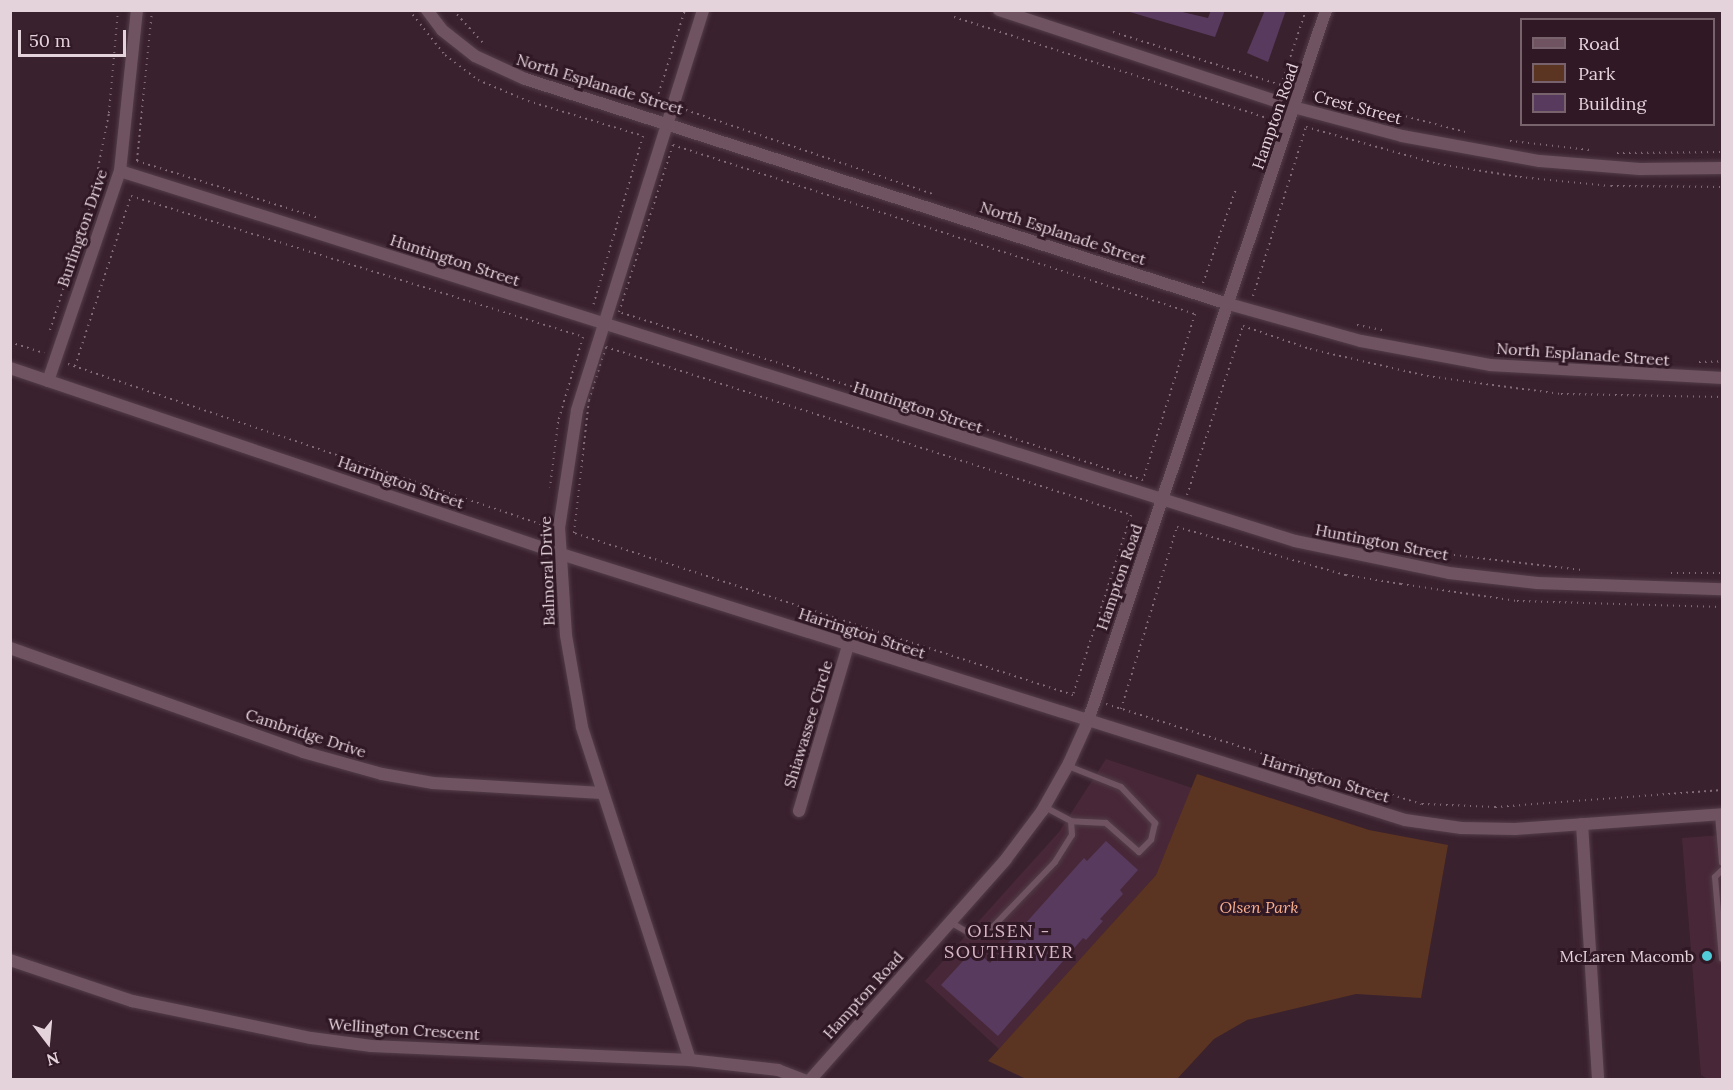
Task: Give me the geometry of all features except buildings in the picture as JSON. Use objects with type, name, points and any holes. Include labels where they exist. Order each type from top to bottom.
[{"type":"street","name":"Burlington Drive","points":[[48,381],[120,171],[137,10]]},
{"type":"street","name":"North Esplanade Street","points":[[427,10],[455,42],[501,69],[1225,303],[1361,341],[1491,365],[1549,372],[1722,378]]},
{"type":"street","name":"Balmoral Drive","points":[[690,1060],[602,794],[574,691],[561,554],[567,456],[603,324],[703,10]]},
{"type":"street","name":"Crest Street","points":[[999,10],[1297,108],[1492,155],[1640,169],[1722,168]]},
{"type":"street","name":"Hampton Road","points":[[810,1080],[950,922],[1045,807],[1067,766],[1088,722],[1162,502],[1225,303],[1297,108],[1326,10]]},
{"type":"street","name":"Huntington Street","points":[[120,171],[1162,502],[1295,541],[1449,573],[1574,586],[1722,589]]},
{"type":"street","name":"Harrington Street","points":[[10,368],[561,554],[1088,722],[1405,820],[1461,828],[1582,824],[1720,814]]},
{"type":"street","name":"Shiawassee Circle","points":[[799,811],[848,646]]},
{"type":"street","name":"Cambridge Drive","points":[[10,648],[303,752],[382,774],[433,783],[602,794]]},
{"type":"street","points":[[1582,824],[1598,1080]]},
{"type":"street","name":"Wellington Crescent","points":[[10,960],[132,1001],[310,1038],[370,1046],[690,1060],[778,1070],[804,1080]]},
{"type":"lane","points":[[1045,807],[1071,821],[1106,823],[1139,852],[1145,850],[1155,823],[1121,787],[1067,766]]},
{"type":"lane","points":[[1720,814],[1722,863]]},
{"type":"lane","points":[[950,922],[971,934],[987,933],[998,925],[1055,862],[1072,835],[1071,821]]},
{"type":"lane","points":[[1722,870],[1715,877],[1722,958]]},
{"type":"path","points":[[50,331],[91,204],[109,113],[118,10]]},
{"type":"path","points":[[152,10],[137,161],[321,219]]},
{"type":"path","points":[[410,10],[445,55],[478,80],[528,101],[643,136],[593,307],[582,303]]},
{"type":"path","points":[[453,10],[495,50]]},
{"type":"path","points":[[621,95],[655,105],[685,10]]},
{"type":"path","points":[[1112,32],[1281,85],[1305,10]]},
{"type":"path","points":[[954,17],[1266,118]]},
{"type":"path","points":[[1316,83],[1313,93],[1474,134]]},
{"type":"path","points":[[687,98],[684,109],[935,195]]},
{"type":"path","points":[[1261,299],[1251,296],[1306,127],[1438,164],[1520,177],[1611,186],[1722,187]]},
{"type":"path","points":[[1509,141],[1598,151]]},
{"type":"path","points":[[673,145],[1195,314],[1143,480],[619,312],[673,145]]},
{"type":"path","points":[[1609,153],[1722,152]]},
{"type":"path","points":[[1192,280],[1203,283],[1236,189]]},
{"type":"path","points":[[75,366],[131,196],[583,337],[558,422],[550,492]]},
{"type":"path","points":[[1346,322],[1390,332]]},
{"type":"path","points":[[1196,499],[1186,496],[1243,326]]},
{"type":"path","points":[[10,342],[44,353],[47,342]]},
{"type":"path","points":[[606,347],[1131,515],[1073,694],[574,533],[589,400],[606,347]]},
{"type":"path","points":[[1694,362],[1722,362]]},
{"type":"path","points":[[64,363],[546,526],[547,514]]},
{"type":"path","points":[[1121,709],[1177,527],[1346,575],[1517,601],[1722,607]]},
{"type":"path","points":[[1405,549],[1594,571]]},
{"type":"path","points":[[1664,573],[1722,573]]},
{"type":"path","points":[[1106,704],[1422,804],[1495,807],[1722,790]]},
{"type":"shaded area","points":[[1106,759],[1192,788],[1156,875],[999,1049],[925,981],[1059,832]]},
{"type":"shaded area","name":"McLaren Macomb","points":[[1722,835],[1722,1079],[1707,1079],[1701,1075],[1682,838]]},
{"type":"green space","name":"Olsen Park","points":[[1197,774],[1369,830],[1448,845],[1421,998],[1356,994],[1247,1020],[1214,1039],[1177,1079],[1026,1079],[988,1061],[1156,875]]},
{"type":"place","name":"McLaren Macomb","points":[[1707,956]]},
{"type":"district","name":"OLSEN - SOUTHRIVER","points":[[1009,942]]}]
